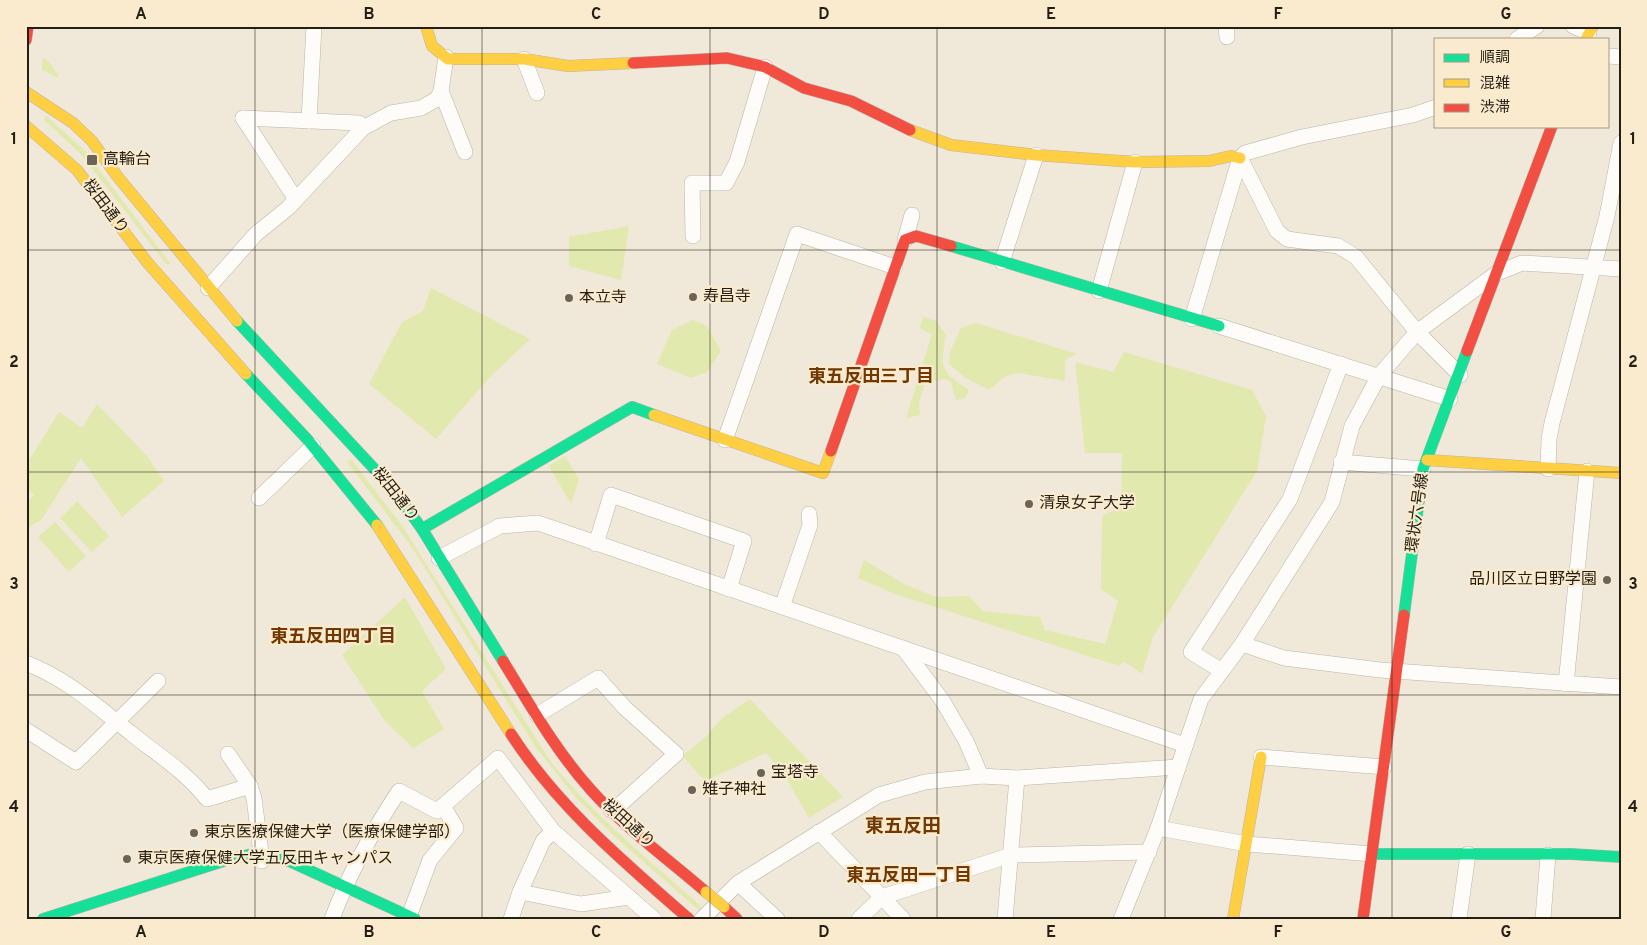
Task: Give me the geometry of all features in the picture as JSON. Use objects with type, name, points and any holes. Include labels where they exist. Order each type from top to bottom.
[{"type":"main road","points":[[26,40],[28,26]]},
{"type":"main road","points":[[426,26],[430,44],[436,51],[446,57],[524,59],[568,66],[727,58],[765,67],[804,88],[851,102],[915,133],[951,145],[1036,155],[1135,162],[1209,161],[1231,156],[1240,158]]},
{"type":"main road","name":"桜田通り","points":[[26,92],[73,123],[92,142],[208,288],[393,488],[422,529],[537,715],[572,767],[611,810],[737,919]]},
{"type":"main road","name":"桜田通り","points":[[26,126],[77,170],[147,262],[227,354],[313,446],[378,526],[520,748],[572,813],[601,842],[687,917]]},
{"type":"main road","name":"環状六号線","points":[[1363,919],[1425,464],[1551,128]]},
{"type":"main road","points":[[422,529],[632,407],[823,472],[868,350],[905,240],[916,236],[1219,326]]},
{"type":"main road","points":[[1425,464],[1621,474]]},
{"type":"main road","points":[[1233,919],[1261,757]]},
{"type":"main road","points":[[43,919],[230,858],[252,854],[262,858],[289,861],[410,918]]},
{"type":"main road","points":[[1372,854],[1621,856]]},
{"type":"street","points":[[309,121],[314,26]]},
{"type":"street","points":[[1518,38],[1537,26]]},
{"type":"street","points":[[1573,26],[1589,33]]},
{"type":"street","points":[[208,288],[256,234],[288,208],[295,198],[363,128],[391,112],[421,108],[437,99],[441,91],[446,57]]},
{"type":"street","points":[[524,59],[537,93]]},
{"type":"street","points":[[693,236],[692,183],[726,183],[737,162],[765,67]]},
{"type":"street","points":[[441,91],[464,152]]},
{"type":"street","points":[[1192,319],[1240,158],[1252,150],[1302,137],[1413,115],[1434,108]]},
{"type":"street","points":[[295,198],[243,118],[359,123],[363,128]]},
{"type":"street","points":[[1548,469],[1549,439],[1552,423],[1607,216],[1621,143]]},
{"type":"street","points":[[1002,262],[1036,155]]},
{"type":"street","points":[[1240,158],[1277,231],[1287,239],[1338,246],[1356,256],[1417,332],[1460,374]]},
{"type":"street","points":[[1099,291],[1135,162]]},
{"type":"street","points":[[905,240],[912,215]]},
{"type":"street","points":[[725,440],[798,234],[895,267]]},
{"type":"street","points":[[1122,919],[1158,828],[1201,699],[1242,644],[1332,502],[1352,426],[1379,376],[1417,332],[1497,273],[1522,263],[1621,269]]},
{"type":"street","points":[[1219,326],[1450,399]]},
{"type":"street","points":[[1222,671],[1191,652],[1290,499],[1341,364]]},
{"type":"street","points":[[259,498],[313,446]]},
{"type":"street","points":[[1341,462],[1425,464]]},
{"type":"street","points":[[1566,684],[1587,471]]},
{"type":"street","points":[[596,544],[612,496],[744,541],[729,589]]},
{"type":"street","points":[[782,607],[810,525],[809,514]]},
{"type":"street","points":[[439,558],[500,526],[538,523],[1185,745]]},
{"type":"street","points":[[1242,644],[1284,658],[1398,672],[1621,687]]},
{"type":"street","points":[[903,648],[942,700],[966,741],[981,776]]},
{"type":"street","points":[[26,663],[51,673],[86,695],[116,722],[191,779],[207,799],[250,786]]},
{"type":"street","points":[[537,715],[598,678],[625,708],[676,754],[623,802],[611,810]]},
{"type":"street","points":[[26,730],[76,762],[158,682]]},
{"type":"street","points":[[228,754],[250,786],[254,798],[262,858]]},
{"type":"street","points":[[1261,757],[1384,767]]},
{"type":"street","points":[[332,919],[344,887],[371,834],[399,791],[438,811],[498,758],[552,831],[654,919]]},
{"type":"street","points":[[702,919],[738,883],[879,795],[926,782],[981,776],[1017,778],[1178,767]]},
{"type":"street","points":[[516,782],[536,769]]},
{"type":"street","points":[[1005,919],[1017,778]]},
{"type":"street","points":[[410,918],[430,860],[456,828],[443,806]]},
{"type":"street","points":[[1158,828],[1247,844],[1372,854]]},
{"type":"street","points":[[511,919],[520,892],[543,842],[552,831]]},
{"type":"street","points":[[819,832],[903,919]]},
{"type":"street","points":[[859,919],[882,897],[1011,855],[1149,852]]},
{"type":"street","points":[[1459,919],[1468,854]]},
{"type":"street","points":[[1543,919],[1548,855]]},
{"type":"street","points":[[738,883],[777,919]]},
{"type":"street","points":[[520,892],[581,904],[628,897]]},
{"type":"green space","points":[[46,58],[59,76],[58,78],[42,70],[42,59]]},
{"type":"green space","points":[[46,116],[84,150],[170,263],[167,265],[79,152],[44,120]]},
{"type":"green space","points":[[629,226],[621,280],[569,266],[569,237]]},
{"type":"green space","points":[[431,288],[530,339],[489,378],[436,439],[369,384],[402,322],[423,311]]},
{"type":"green space","points":[[924,317],[936,321],[946,335],[943,363],[947,373],[969,390],[965,398],[956,400],[951,382],[945,379],[925,382],[919,403],[920,415],[906,418],[932,334],[919,328]]},
{"type":"green space","points":[[693,320],[707,326],[721,351],[707,372],[691,378],[657,364],[672,330]]},
{"type":"green space","points":[[976,323],[1077,354],[1065,360],[1065,381],[1018,373],[1006,376],[989,390],[964,377],[949,364],[950,352],[961,328]]},
{"type":"green space","points":[[1124,352],[1252,390],[1266,416],[1257,471],[1153,637],[1142,674],[1124,661],[1119,666],[895,594],[858,578],[864,560],[904,584],[936,597],[969,596],[983,611],[1040,617],[1045,630],[1105,644],[1118,601],[1101,589],[1102,516],[1121,507],[1122,453],[1085,453],[1075,362],[1113,372]]},
{"type":"green space","points":[[97,404],[147,456],[164,481],[122,517],[81,458],[41,520],[26,529],[26,504],[34,495],[26,488],[26,458],[30,459],[59,412],[82,428]]},
{"type":"green space","points":[[565,456],[579,479],[571,504],[549,466]]},
{"type":"green space","points":[[351,459],[403,527],[551,762],[589,805],[715,919],[709,919],[616,838],[578,800],[536,748],[411,546],[347,462]]},
{"type":"green space","points":[[77,501],[109,536],[92,552],[60,518]]},
{"type":"green space","points":[[55,522],[86,556],[69,572],[38,537]]},
{"type":"green space","points":[[405,597],[446,669],[422,691],[444,729],[413,748],[385,721],[342,655]]},
{"type":"green space","points":[[750,699],[843,797],[809,818],[782,771],[766,753],[705,781],[682,756],[706,737],[722,718]]},
{"type":"traffic: fast","points":[[951,246],[1219,326]]},
{"type":"traffic: fast","points":[[237,321],[393,489],[422,529],[503,661]]},
{"type":"traffic: fast","points":[[1404,615],[1423,469],[1467,351]]},
{"type":"traffic: fast","points":[[246,374],[307,439],[377,525]]},
{"type":"traffic: fast","points":[[422,529],[632,407],[654,415]]},
{"type":"traffic: fast","points":[[43,919],[230,859],[252,854],[289,861],[415,919]]},
{"type":"traffic: fast","points":[[1372,854],[1571,854],[1621,857]]},
{"type":"traffic: slow","points":[[426,26],[432,46],[448,59],[524,59],[568,66],[633,63]]},
{"type":"traffic: slow","points":[[1587,38],[1593,26]]},
{"type":"traffic: slow","points":[[26,92],[73,123],[92,141],[117,176],[237,321]]},
{"type":"traffic: slow","points":[[26,126],[77,170],[147,262],[246,374]]},
{"type":"traffic: slow","points":[[910,130],[951,145],[1036,155],[1135,162],[1209,161],[1231,156],[1240,158]]},
{"type":"traffic: slow","points":[[654,415],[823,473],[831,451]]},
{"type":"traffic: slow","points":[[1427,460],[1621,473]]},
{"type":"traffic: slow","points":[[377,525],[511,734]]},
{"type":"traffic: slow","points":[[1233,919],[1261,757]]},
{"type":"traffic: slow","points":[[706,892],[724,907]]},
{"type":"traffic: jam","points":[[26,40],[28,26]]},
{"type":"traffic: jam","points":[[633,63],[727,58],[765,67],[804,88],[851,101],[910,130]]},
{"type":"traffic: jam","points":[[1467,351],[1551,128]]},
{"type":"traffic: jam","points":[[831,451],[905,240],[916,236],[951,246]]},
{"type":"traffic: jam","points":[[1363,919],[1404,615]]},
{"type":"traffic: jam","points":[[503,661],[555,744],[591,790],[632,830],[706,892]]},
{"type":"traffic: jam","points":[[511,734],[529,761],[571,810],[617,855],[689,919]]},
{"type":"traffic: jam","points":[[724,907],[737,919]]},
{"type":"place","name":"高輪台","points":[[92,160]]},
{"type":"place","name":"寿昌寺","points":[[693,297]]},
{"type":"place","name":"本立寺","points":[[569,298]]},
{"type":"place","name":"清泉女子大学","points":[[1029,504]]},
{"type":"place","name":"品川区立日野学園","points":[[1607,580]]},
{"type":"place","name":"宝塔寺","points":[[761,773]]},
{"type":"place","name":"雉子神社","points":[[692,790]]},
{"type":"place","name":"東京医療保健大学（医療保健学部）","points":[[194,833]]},
{"type":"place","name":"東京医療保健大学五反田キャンパス","points":[[127,859]]},
{"type":"district","name":"東五反田三丁目","points":[[871,377]]},
{"type":"district","name":"東五反田四丁目","points":[[333,637]]},
{"type":"district","name":"東五反田","points":[[903,827]]},
{"type":"district","name":"東五反田一丁目","points":[[909,876]]}]
